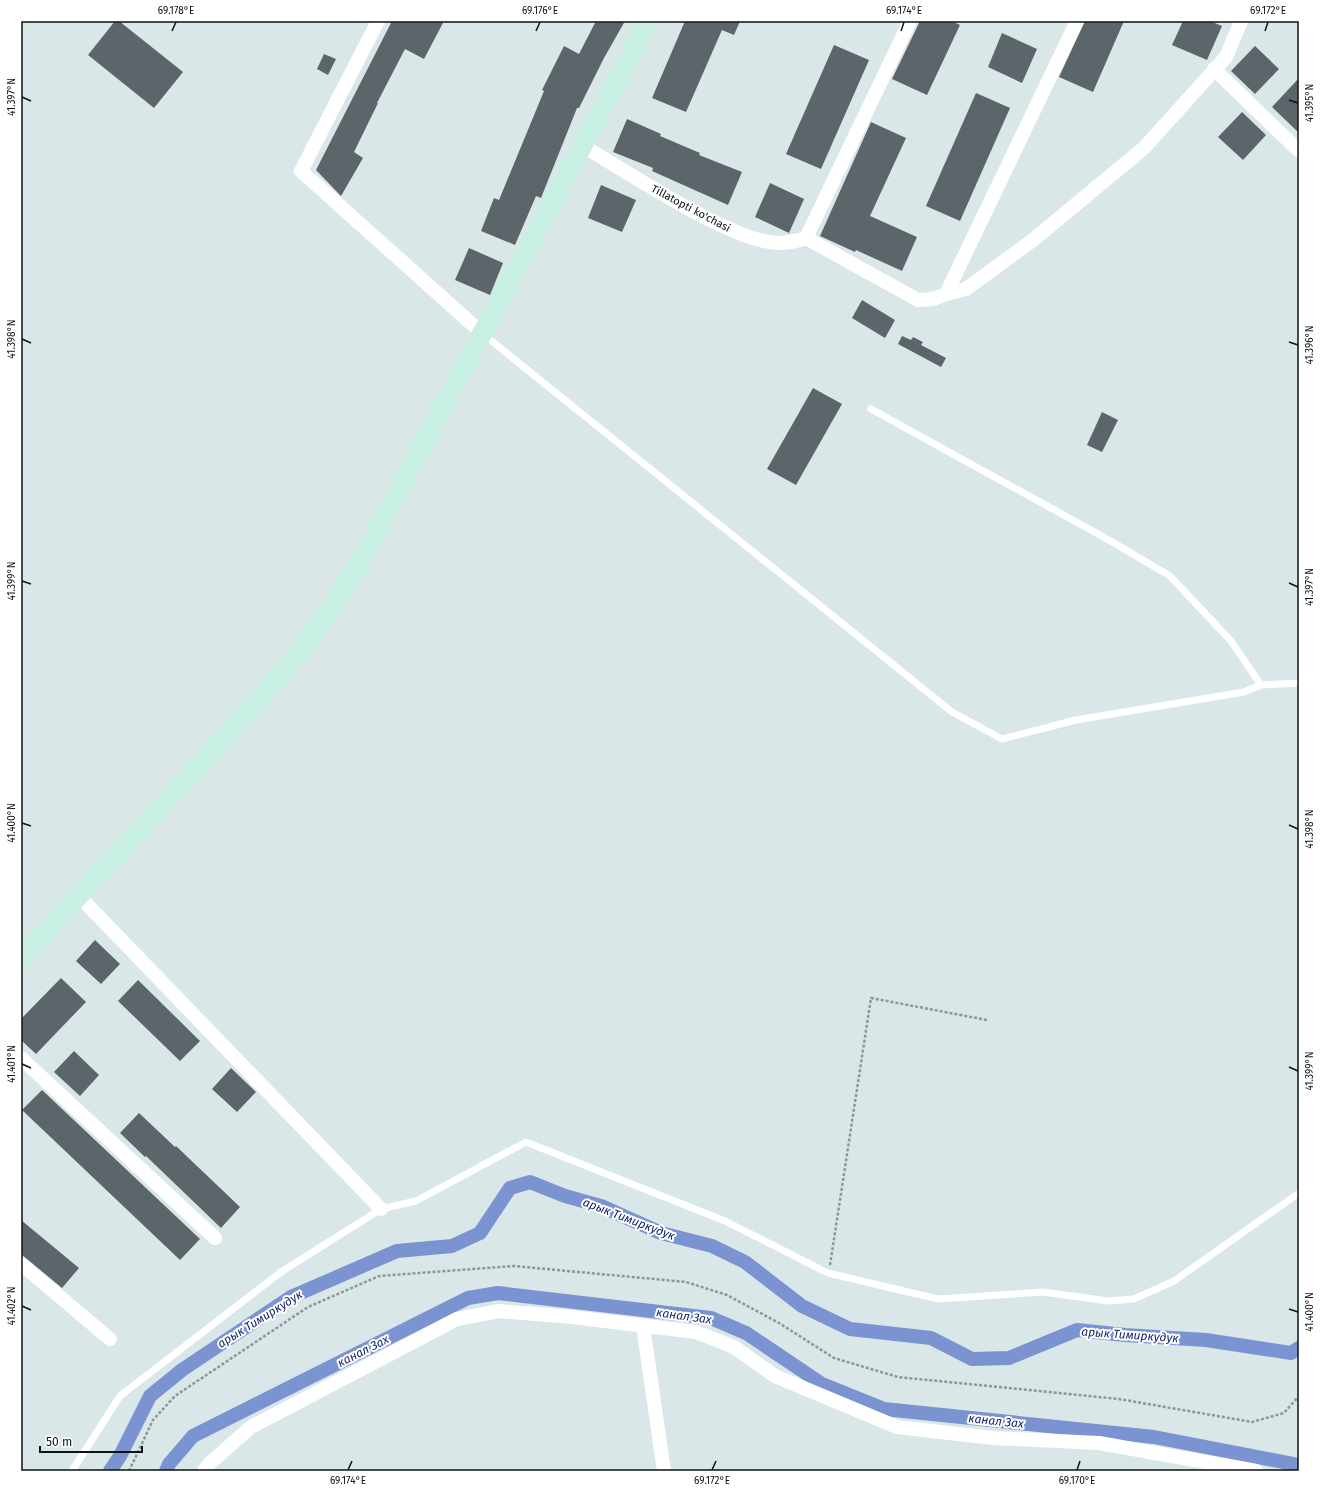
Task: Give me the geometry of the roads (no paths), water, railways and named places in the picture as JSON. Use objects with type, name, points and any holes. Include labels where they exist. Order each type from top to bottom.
[{"type":"main road","points":[[21,959],[78,895],[150,820],[278,677],[307,643],[321,623],[354,569],[483,334],[649,21]]},
{"type":"street","points":[[378,21],[301,171],[483,334]]},
{"type":"street","points":[[910,21],[806,238],[918,300],[934,299],[966,289],[1033,240],[1144,148],[1226,57],[1241,21]]},
{"type":"street","points":[[946,294],[1077,21]]},
{"type":"street","points":[[1214,70],[1299,151]]},
{"type":"street","name":"Tillatopti ko'chasi","points":[[583,146],[677,203],[729,229],[753,238],[778,243],[794,242],[806,238]]},
{"type":"street","points":[[78,895],[381,1209]]},
{"type":"street","points":[[21,1058],[215,1238]]},
{"type":"street","points":[[21,1264],[110,1339]]},
{"type":"street","points":[[204,1471],[210,1463],[251,1427],[457,1319],[500,1311],[572,1317],[696,1332],[734,1347],[775,1376],[897,1426],[993,1438],[1099,1443],[1256,1471]]},
{"type":"street","points":[[643,1326],[664,1471]]},
{"type":"lane","points":[[483,334],[952,712],[1002,739],[1076,720],[1244,692],[1261,685],[1299,683]]},
{"type":"lane","points":[[871,409],[1109,540],[1170,576],[1231,641],[1261,685]]},
{"type":"lane","points":[[72,1471],[120,1396],[281,1272],[381,1209],[416,1201],[526,1142],[725,1220],[828,1273],[938,1298],[1043,1292],[1108,1302],[1134,1299],[1174,1281],[1299,1193]]},
{"type":"waterway","name":"арык Тимиркудук","points":[[110,1471],[120,1456],[150,1396],[182,1370],[291,1297],[397,1251],[452,1246],[480,1233],[510,1188],[530,1182],[565,1196],[601,1206],[661,1233],[712,1246],[745,1262],[802,1306],[850,1329],[931,1338],[972,1359],[1009,1358],[1077,1330],[1125,1335],[1206,1340],[1291,1353],[1299,1348]]},
{"type":"waterway","name":"канал Зах","points":[[166,1471],[169,1464],[193,1436],[468,1298],[498,1293],[711,1318],[746,1333],[822,1384],[884,1409],[1154,1437],[1299,1465]]}]
